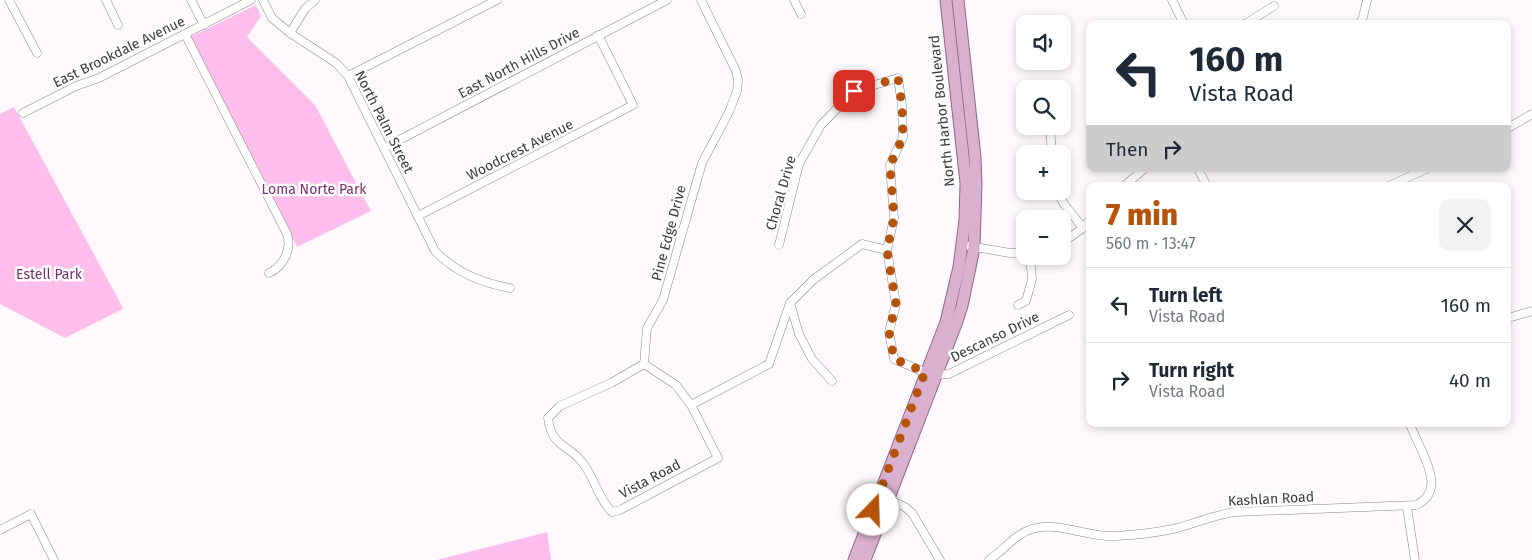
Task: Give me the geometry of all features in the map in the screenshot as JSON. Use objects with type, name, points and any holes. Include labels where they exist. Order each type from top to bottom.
[{"type":"main road","name":"North Harbor Boulevard","points":[[931,374],[956,283],[966,220],[966,176],[946,0]]},
{"type":"main road","name":"North Harbor Boulevard","points":[[865,560],[884,497],[931,374],[962,306],[974,248],[975,158],[958,0]]},
{"type":"main road","name":"North Harbor Boulevard","points":[[854,560],[884,497]]},
{"type":"street","points":[[9,0],[36,53]]},
{"type":"street","points":[[106,0],[118,25]]},
{"type":"street","points":[[191,0],[204,24]]},
{"type":"street","name":"East Brookdale Avenue","points":[[23,113],[251,0]]},
{"type":"street","name":"North Palm Street","points":[[263,0],[272,18],[290,33],[336,63],[348,76],[435,251],[454,267],[470,277],[510,288]]},
{"type":"street","points":[[290,33],[306,9],[315,0]]},
{"type":"street","points":[[348,76],[497,0]]},
{"type":"street","name":"East North Hills Drive","points":[[384,148],[667,0]]},
{"type":"street","name":"Pine Edge Drive","points":[[644,364],[646,328],[664,300],[702,163],[729,112],[737,91],[736,71],[701,0]]},
{"type":"street","points":[[794,0],[802,14]]},
{"type":"street","points":[[1172,0],[1182,20]]},
{"type":"street","points":[[1362,20],[1367,0]]},
{"type":"street","points":[[1251,20],[1274,6]]},
{"type":"street","points":[[185,34],[290,242],[288,250],[277,269],[269,273]]},
{"type":"street","name":"Woodcrest Avenue","points":[[418,216],[633,105],[598,35]]},
{"type":"street","name":"Choral Drive","points":[[779,245],[799,164],[821,125],[854,91],[898,78],[902,105],[903,137],[890,165],[894,218],[887,250]]},
{"type":"street","points":[[1511,126],[1532,114]]},
{"type":"street","points":[[1129,182],[1140,172]]},
{"type":"street","points":[[1398,182],[1419,172]]},
{"type":"street","points":[[1062,200],[1083,228]]},
{"type":"street","points":[[1071,237],[1086,225]]},
{"type":"street","points":[[691,405],[769,364],[790,303],[813,280],[862,244],[887,250],[896,304],[889,332],[894,359],[931,374]]},
{"type":"street","points":[[962,245],[1016,253]]},
{"type":"street","points":[[1018,305],[1026,301],[1032,279],[1031,265]]},
{"type":"street","points":[[790,303],[799,334],[812,359],[832,381]]},
{"type":"street","points":[[1511,317],[1532,311]]},
{"type":"street","name":"Descanso Drive","points":[[931,374],[949,374],[1070,315]]},
{"type":"street","name":"Vista Road","points":[[644,364],[676,385],[691,405],[718,458],[620,510],[612,512],[603,503],[589,472],[580,460],[560,445],[550,431],[548,418],[560,406],[611,383],[644,364]]},
{"type":"street","name":"Kashlan Road","points":[[989,560],[1018,535],[1038,527],[1060,528],[1094,535],[1114,536],[1172,529],[1208,517],[1235,512],[1407,507],[1416,505],[1426,499],[1431,490],[1432,481],[1411,427]]},
{"type":"street","points":[[884,497],[905,507],[912,513],[940,560]]},
{"type":"street","points":[[1407,507],[1415,560]]},
{"type":"street","points":[[0,530],[31,514],[54,560]]},
{"type":"green space","name":"Loma Norte Park","points":[[256,5],[261,16],[247,37],[315,105],[371,211],[297,247],[190,37]]},
{"type":"green space","name":"Estell Park","points":[[14,107],[123,309],[65,338],[0,304],[0,114]]},
{"type":"green space","points":[[547,532],[551,560],[437,560]]},
{"type":"route","points":[[854,91],[898,78],[902,105],[903,137],[890,165],[894,218],[887,250],[896,304],[889,332],[894,359],[925,372],[873,510]]}]
